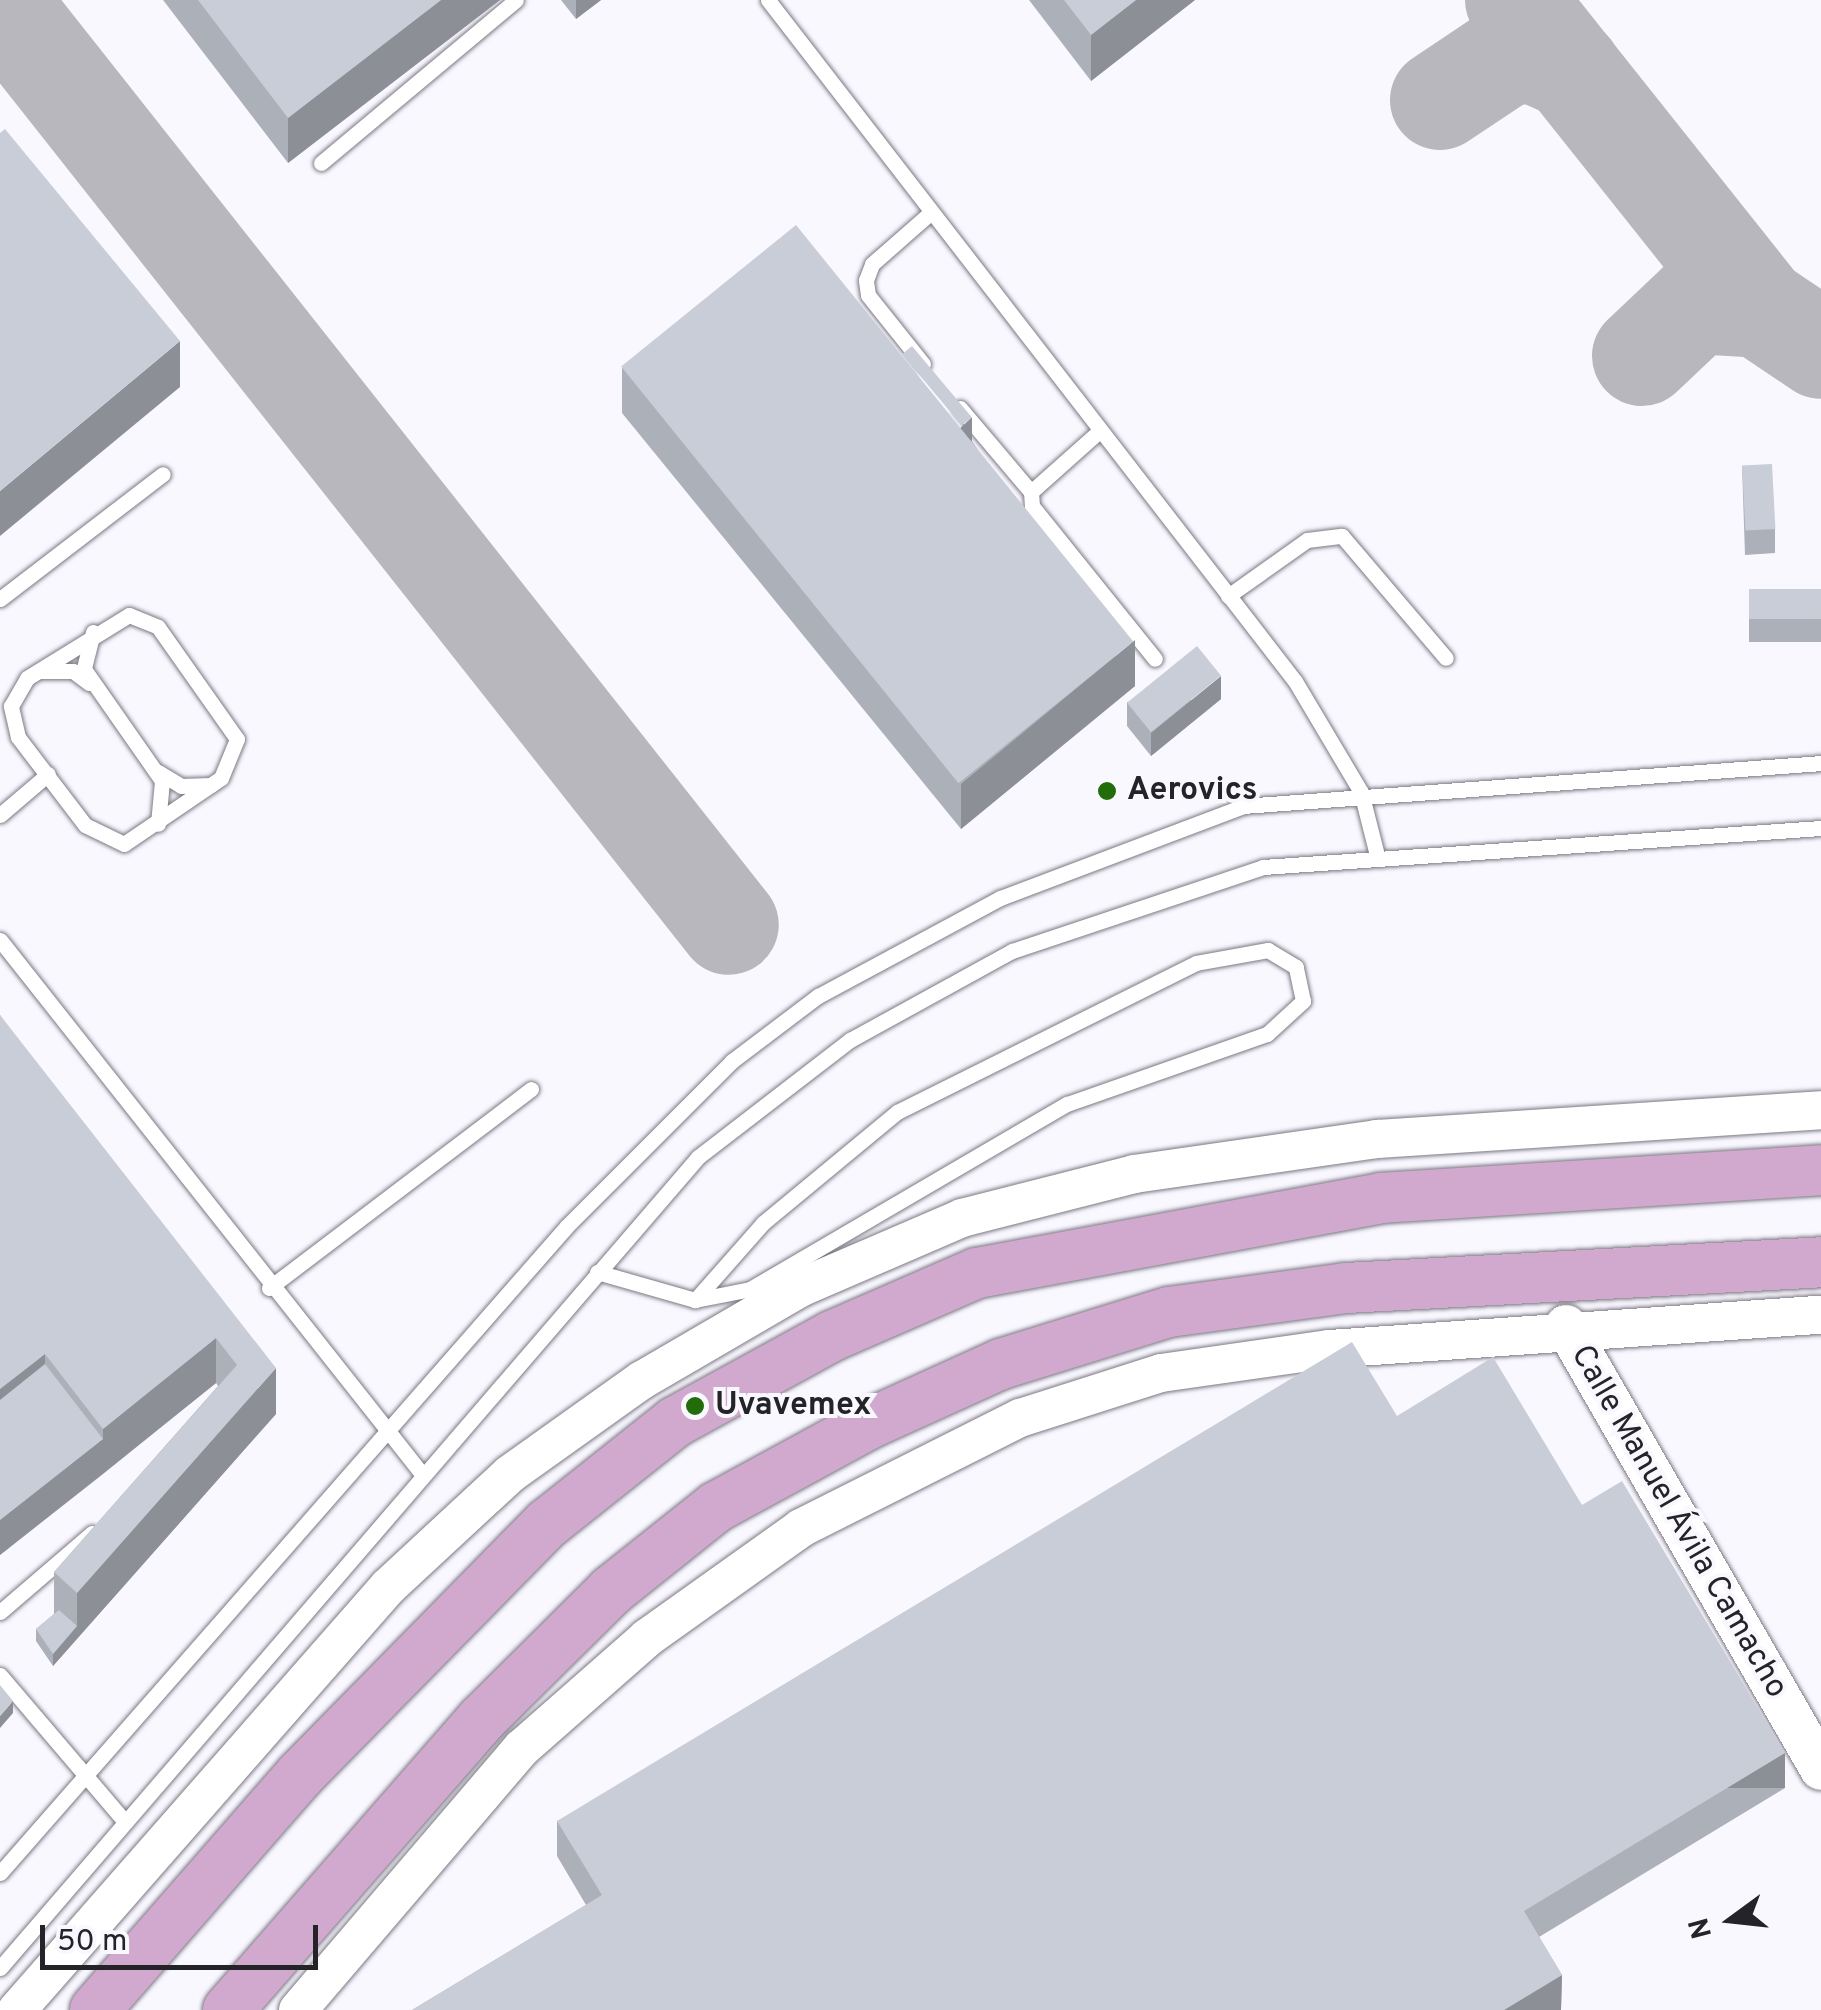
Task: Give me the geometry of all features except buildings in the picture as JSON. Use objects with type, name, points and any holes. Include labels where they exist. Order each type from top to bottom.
[{"type":"main road","points":[[96,2010],[298,1776],[548,1523],[675,1422],[832,1336],[977,1272],[1381,1198],[1821,1170]]},
{"type":"main road","points":[[228,2010],[482,1719],[612,1590],[716,1507],[871,1423],[1001,1364],[1169,1312],[1346,1288],[1821,1262]]},
{"type":"main road","name":"Calle Manuel Ávila Camacho","points":[[1566,1326],[1821,1769]]},
{"type":"street","points":[[18,2010],[388,1587],[510,1474],[642,1380],[802,1287],[962,1218],[1134,1174],[1377,1140],[1821,1110]]},
{"type":"street","points":[[298,2010],[522,1748],[742,1566],[882,1484],[1020,1418],[1161,1373],[1566,1326],[1821,1314]]},
{"type":"lane","points":[[320,163],[516,0]]},
{"type":"lane","points":[[768,0],[1096,434],[1295,681],[1361,792],[1378,859]]},
{"type":"lane","points":[[929,214],[872,264],[868,295],[1031,492],[1032,506],[1155,659]]},
{"type":"lane","points":[[1031,492],[1096,434]]},
{"type":"lane","points":[[0,599],[163,474]]},
{"type":"lane","points":[[1228,596],[1307,540],[1342,536],[1446,658]]},
{"type":"lane","points":[[129,615],[158,628],[234,725],[236,754],[221,778],[150,834],[124,844],[96,836],[12,722],[26,678],[99,625],[129,615]]},
{"type":"lane","points":[[89,683],[84,653],[99,625]]},
{"type":"lane","points":[[26,678],[57,668],[89,683],[156,770],[181,786],[221,778]]},
{"type":"lane","points":[[0,1873],[90,1778],[383,1432],[567,1226],[732,1061],[818,996],[1000,898],[1164,831],[1278,798],[1821,763]]},
{"type":"lane","points":[[150,834],[165,810],[156,770]]},
{"type":"lane","points":[[0,815],[48,774]]},
{"type":"lane","points":[[0,1968],[597,1272],[713,1146],[850,1040],[1012,952],[1209,881],[1286,864],[1821,828]]},
{"type":"lane","points":[[0,940],[269,1288],[383,1432],[422,1474]]},
{"type":"lane","points":[[597,1272],[695,1300],[750,1289],[1067,1104],[1267,1034],[1304,1001],[1296,967],[1268,950],[1196,963],[898,1112],[763,1223],[695,1300]]},
{"type":"lane","points":[[269,1288],[531,1089]]},
{"type":"lane","points":[[0,1612],[102,1524]]},
{"type":"lane","points":[[0,1675],[125,1822]]},
{"type":"taxiway","points":[[1515,0],[1760,308],[1821,349]]},
{"type":"taxiway","points":[[0,3],[729,925]]},
{"type":"taxiway","points":[[1440,100],[1506,56],[1533,53],[1571,70]]},
{"type":"taxiway","points":[[1642,356],[1697,304],[1760,308]]},
{"type":"place","name":"Aerovics","points":[[1107,791]]},
{"type":"place","name":"Uvavemex","points":[[695,1406]]}]
